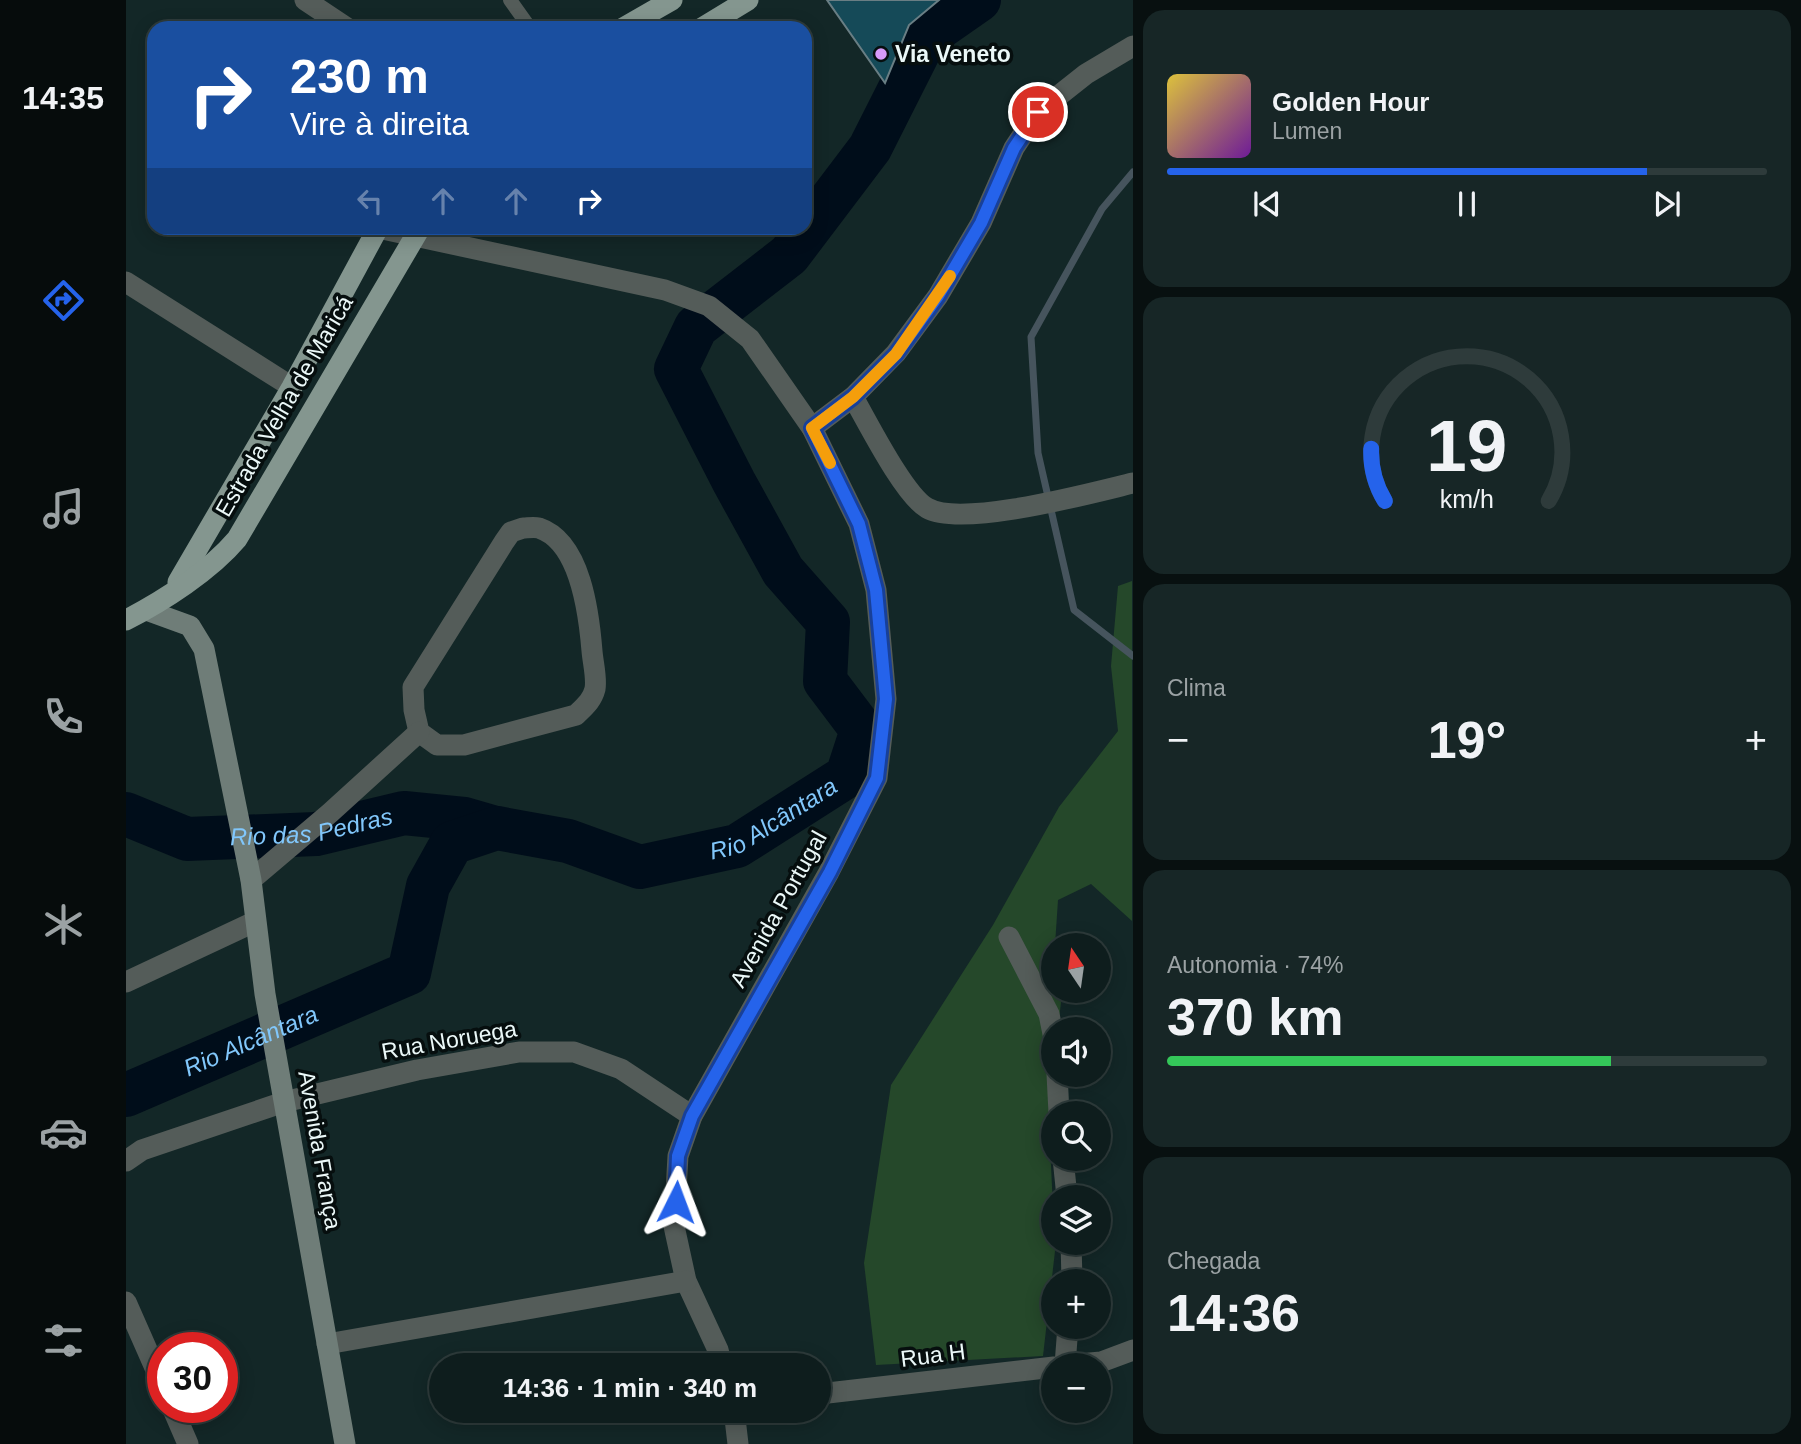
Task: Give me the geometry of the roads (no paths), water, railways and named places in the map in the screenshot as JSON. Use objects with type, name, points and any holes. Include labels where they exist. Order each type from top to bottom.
[{"type":"main road","points":[[635,21],[672,0]]},
{"type":"main road","points":[[714,21],[748,0]]},
{"type":"main road","name":"Estrada Velha de Maricá","points":[[172,592],[292,387],[374,235]]},
{"type":"main road","name":"Estrada Velha de Maricá","points":[[126,620],[146,610],[223,555],[237,539],[414,235]]},
{"type":"street","points":[[305,0],[336,21]]},
{"type":"street","points":[[812,428],[853,397],[896,354],[938,296],[981,223],[1014,148],[1038,112],[1086,74],[1132,46]]},
{"type":"street","name":"Avenida Portugal","points":[[433,235],[665,290],[709,306],[750,339],[812,428],[859,524],[876,590],[886,699],[877,778],[830,872],[692,1116],[678,1156],[674,1226],[686,1281],[719,1353]]},
{"type":"street","points":[[126,282],[292,387]]},
{"type":"street","points":[[853,397],[909,491],[928,509],[953,514],[989,513],[1132,483]]},
{"type":"street","points":[[523,528],[539,528],[558,541],[572,560],[580,578],[591,637],[595,688],[589,702],[576,715],[464,745],[437,745],[419,732],[413,687],[511,532],[523,528]]},
{"type":"street","name":"Avenida França","points":[[146,610],[190,626],[204,649],[251,880],[254,922],[265,994],[345,1444]]},
{"type":"street","points":[[251,880],[419,732]]},
{"type":"street","points":[[126,982],[254,922]]},
{"type":"street","points":[[1009,937],[1050,1017]]},
{"type":"street","name":"Rua Noruega","points":[[126,1161],[142,1150],[284,1102],[417,1070],[519,1052],[575,1052],[621,1069],[692,1116]]},
{"type":"street","points":[[327,1344],[686,1281]]},
{"type":"street","points":[[126,1302],[147,1350]]},
{"type":"street","points":[[1111,1358],[1132,1350]]},
{"type":"street","name":"Rua H","points":[[831,1393],[1041,1368]]},
{"type":"street","points":[[179,1423],[188,1444]]},
{"type":"street","points":[[736,1423],[738,1444]]},
{"type":"lane","points":[[510,0],[525,21]]},
{"type":"waterway","name":"Rio Alcântara","points":[[812,225],[870,148],[926,37],[979,0]]},
{"type":"waterway","points":[[1133,172],[1102,209],[1031,337],[1038,453],[1074,610],[1133,656]]},
{"type":"waterway","name":"Rio Alcântara","points":[[126,1095],[409,973],[428,886],[452,843],[497,828],[568,841],[640,867],[737,846],[847,776],[862,730],[825,681],[828,622],[783,571],[676,369],[696,327],[789,255],[804,235]]},
{"type":"waterway","name":"Rio das Pedras","points":[[126,814],[187,839],[316,834],[404,813],[464,819],[495,828]]},
{"type":"place","name":"Via Veneto","points":[[881,54]]}]
